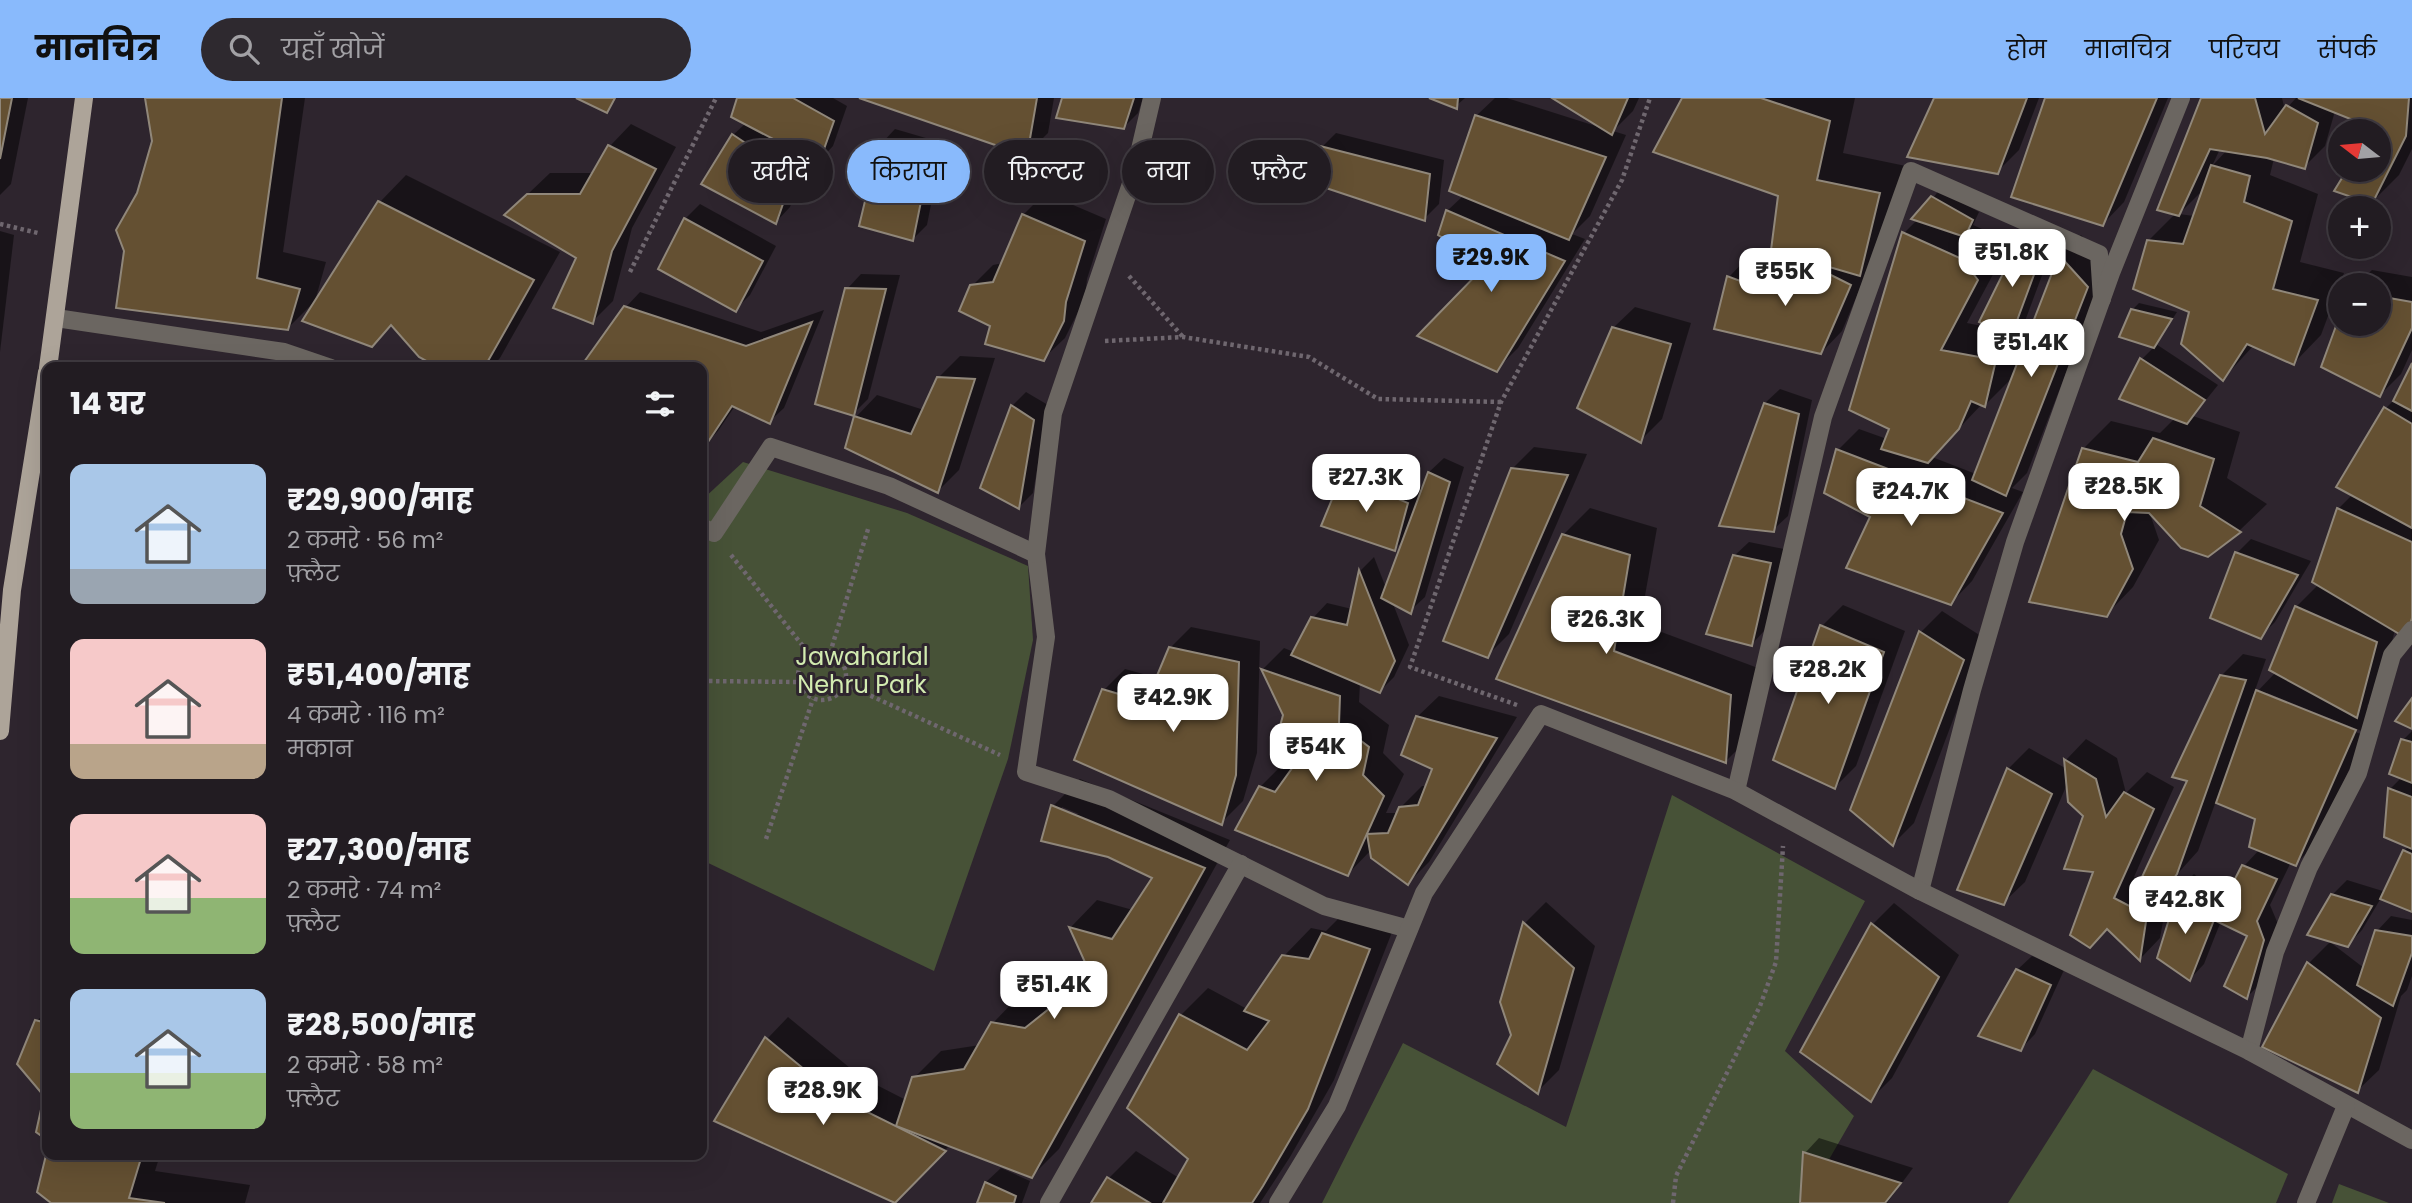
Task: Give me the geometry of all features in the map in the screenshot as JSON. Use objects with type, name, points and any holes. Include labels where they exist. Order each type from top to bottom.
[{"type":"main road","points":[[49,362],[84,98]]},
{"type":"main road","points":[[0,731],[12,590],[42,407]]},
{"type":"street","points":[[1152,98],[1134,175],[1053,413],[1036,554],[1046,637],[1027,772],[1109,799],[1324,906],[1409,929]]},
{"type":"street","points":[[1920,891],[1972,690],[2015,542],[2102,299],[2181,98]]},
{"type":"street","points":[[1736,791],[1823,416],[1911,171],[2099,254],[2102,299]]},
{"type":"street","points":[[56,318],[284,352],[313,362]]},
{"type":"street","points":[[708,530],[771,447],[889,486],[1036,554]]},
{"type":"street","points":[[2249,1051],[2275,952],[2309,867],[2358,773],[2392,656],[2412,630]]},
{"type":"street","points":[[1278,1203],[1337,1106],[1424,893],[1541,713],[1736,791],[1920,891],[2249,1051],[2412,1140]]},
{"type":"street","points":[[1049,1203],[1241,864]]},
{"type":"street","points":[[2306,1203],[2346,1106]]},
{"type":"path","points":[[630,272],[716,98]]},
{"type":"path","points":[[1541,713],[1410,667],[1501,402],[1622,180],[1650,98]]},
{"type":"path","points":[[0,224],[66,239]]},
{"type":"path","points":[[1108,252],[1182,337]]},
{"type":"path","points":[[1077,343],[1182,337],[1309,357],[1378,399],[1501,402]]},
{"type":"path","points":[[830,653],[869,526]]},
{"type":"path","points":[[708,530],[810,655]]},
{"type":"path","points":[[830,653],[842,662],[845,684],[828,700],[813,699],[801,689],[798,682],[799,666],[810,655],[830,653]]},
{"type":"path","points":[[707,681],[798,682]]},
{"type":"path","points":[[845,684],[1008,759]]},
{"type":"path","points":[[766,839],[813,699]]},
{"type":"path","points":[[1673,1203],[1676,1176],[1760,1006],[1776,962],[1784,817]]},
{"type":"green space","name":"Jawaharlal Nehru Park","points":[[743,462],[907,513],[1028,566],[1033,640],[1008,759],[934,971],[707,862],[707,495]]},
{"type":"green space","points":[[1672,795],[1865,901],[1785,1051],[1854,1116],[1804,1203],[1322,1203],[1403,1043],[1566,1127]]},
{"type":"green space","points":[[2093,1069],[2288,1174],[2276,1203],[2008,1203]]},
{"type":"green space","points":[[2339,1184],[2389,1203],[2332,1203]]},
{"type":"building","points":[[0,98],[12,98],[0,159]]},
{"type":"building","points":[[145,98],[282,98],[257,278],[300,289],[288,330],[116,308],[124,251],[116,230],[137,193],[152,141]]},
{"type":"building","points":[[576,98],[615,98],[607,113]]},
{"type":"building","points":[[737,98],[793,98],[834,121],[827,140],[775,140],[731,117]]},
{"type":"building","points":[[859,98],[1037,98],[1030,140],[984,141]]},
{"type":"building","points":[[1062,98],[1134,98],[1124,129],[1056,118]]},
{"type":"building","points":[[1429,98],[1458,98],[1457,109]]},
{"type":"building","points":[[1552,98],[1628,98],[1612,135]]},
{"type":"building","points":[[1682,98],[1761,98],[1830,121],[1817,180],[1880,193],[1860,276],[1771,250],[1778,196],[1653,152]]},
{"type":"building","points":[[1934,98],[2027,98],[1998,174],[1907,157]]},
{"type":"building","points":[[2045,98],[2157,98],[2103,226],[2011,197]]},
{"type":"building","points":[[2201,98],[2255,98],[2265,134],[2286,105],[2318,123],[2305,169],[2267,158],[2210,149],[2179,216],[2157,210]]},
{"type":"building","points":[[2298,98],[2409,98],[2406,136],[2391,166],[2391,119],[2350,119]]},
{"type":"building","points":[[1475,115],[1606,157],[1569,240],[1449,191]]},
{"type":"building","points":[[732,134],[741,140],[728,140]]},
{"type":"building","points":[[728,140],[728,198],[701,184]]},
{"type":"building","points":[[608,145],[656,169],[612,251],[593,324],[553,308],[576,258],[504,215],[527,194],[580,194]]},
{"type":"building","points":[[1331,149],[1430,174],[1425,221],[1331,190]]},
{"type":"building","points":[[2211,165],[2250,176],[2244,202],[2292,221],[2273,289],[2318,300],[2294,365],[2247,344],[2223,381],[2181,344],[2189,312],[2133,289],[2147,240],[2183,244]]},
{"type":"building","points":[[2340,182],[2383,182],[2376,196],[2349,196],[2334,191]]},
{"type":"building","points":[[1931,196],[1973,220],[1965,237],[1911,219]]},
{"type":"building","points":[[378,201],[534,280],[487,362],[428,362],[419,357],[391,325],[372,347],[302,321]]},
{"type":"building","points":[[737,203],[783,203],[776,224]]},
{"type":"building","points":[[865,203],[921,203],[913,241],[859,226]]},
{"type":"building","points":[[1446,210],[1565,261],[1497,372],[1417,336],[1487,264],[1438,235]]},
{"type":"building","points":[[1022,214],[1085,241],[1066,302],[1064,321],[1044,361],[985,344],[990,326],[959,311],[970,285],[993,282]]},
{"type":"building","points":[[684,218],[763,261],[736,312],[658,269]]},
{"type":"building","points":[[1902,232],[1962,259],[1978,280],[1941,350],[1996,360],[1985,407],[1971,401],[1959,429],[1928,463],[1881,449],[1889,429],[1849,410]]},
{"type":"building","points":[[2022,235],[2042,253],[2011,337],[1979,322]]},
{"type":"building","points":[[2059,255],[2088,287],[2006,496],[1972,480]]},
{"type":"building","points":[[1795,257],[1851,285],[1821,354],[1714,329],[1727,276],[1773,293]]},
{"type":"building","points":[[845,288],[886,289],[854,416],[815,404]]},
{"type":"building","points":[[2391,298],[2412,302],[2412,328],[2380,397],[2321,367],[2332,336],[2391,336]]},
{"type":"building","points":[[624,306],[746,346],[812,322],[770,424],[732,406],[707,444],[707,362],[584,362]]},
{"type":"building","points":[[2131,309],[2172,319],[2154,348],[2119,337]]},
{"type":"building","points":[[1612,327],[1671,344],[1641,443],[1577,408]]},
{"type":"building","points":[[2140,358],[2205,400],[2187,424],[2119,399]]},
{"type":"building","points":[[2412,363],[2412,411],[2393,401]]},
{"type":"building","points":[[937,377],[975,379],[938,493],[845,448],[854,416],[911,434]]},
{"type":"building","points":[[1764,403],[1799,414],[1774,532],[1719,526]]},
{"type":"building","points":[[1011,405],[1034,420],[1019,509],[980,488]]},
{"type":"building","points":[[2384,407],[2412,424],[2412,528],[2336,487]]},
{"type":"building","points":[[2153,438],[2214,459],[2200,506],[2241,532],[2208,557],[2181,548],[2149,513],[2127,512],[2121,534],[2133,569],[2107,617],[2029,602],[2082,448],[2138,462]]},
{"type":"building","points":[[1836,449],[2003,513],[1951,605],[1846,568],[1870,517],[1824,493]]},
{"type":"building","points":[[1511,468],[1568,475],[1488,658],[1443,641]]},
{"type":"building","points":[[1428,472],[1450,482],[1411,614],[1381,598]]},
{"type":"building","points":[[1342,475],[1408,503],[1395,551],[1321,526]]},
{"type":"building","points":[[2337,508],[2412,542],[2412,618],[2406,638],[2312,582]]},
{"type":"building","points":[[1562,534],[1630,555],[1614,651],[1731,695],[1726,763],[1496,679]]},
{"type":"building","points":[[2235,552],[2298,575],[2261,639],[2210,618]]},
{"type":"building","points":[[1733,555],[1771,563],[1752,646],[1706,634]]},
{"type":"building","points":[[1359,570],[1395,661],[1380,693],[1291,655],[1311,617],[1347,625]]},
{"type":"building","points":[[2295,606],[2377,642],[2357,718],[2269,670]]},
{"type":"building","points":[[1820,625],[1884,652],[1835,789],[1773,760]]},
{"type":"building","points":[[1919,631],[1964,660],[1893,846],[1850,810]]},
{"type":"building","points":[[1169,647],[1239,662],[1236,775],[1222,825],[1074,760],[1102,689],[1146,702]]},
{"type":"building","points":[[1261,669],[1340,696],[1339,724],[1369,747],[1363,775],[1384,796],[1348,876],[1235,830],[1259,786],[1275,792],[1295,764],[1301,746],[1278,734],[1283,715]]},
{"type":"building","points":[[2220,675],[2246,680],[2177,874],[2161,895],[2142,877],[2187,781],[2172,777]]},
{"type":"building","points":[[2256,690],[2356,730],[2296,866],[2249,847],[2255,819],[2216,803]]},
{"type":"building","points":[[2412,698],[2412,729],[2395,721]]},
{"type":"building","points":[[1416,716],[1497,738],[1408,885],[1371,858],[1367,834],[1388,833],[1399,807],[1418,805],[1432,769],[1401,755]]},
{"type":"building","points":[[2401,739],[2412,742],[2412,783],[2389,774]]},
{"type":"building","points":[[2064,759],[2096,779],[2106,817],[2124,792],[2154,809],[2114,898],[2147,915],[2140,961],[2107,929],[2090,948],[2070,935],[2093,872],[2064,869],[2083,816],[2068,802]]},
{"type":"building","points":[[2007,768],[2052,794],[2004,905],[1957,890]]},
{"type":"building","points":[[2388,788],[2412,797],[2412,849],[2384,837]]},
{"type":"building","points":[[1051,805],[1205,868],[1032,1178],[896,1126],[912,1077],[964,1069],[991,1022],[1025,1028],[1065,996],[1089,971],[1069,927],[1112,939],[1152,878],[1108,857],[1041,841]]},
{"type":"building","points":[[2403,850],[2412,854],[2412,912],[2380,899]]},
{"type":"building","points":[[2242,865],[2277,879],[2257,921],[2264,940],[2247,999],[2224,986],[2247,936],[2214,920]]},
{"type":"building","points":[[2179,887],[2214,920],[2190,981],[2157,958]]},
{"type":"building","points":[[2331,894],[2372,906],[2348,947],[2307,935]]},
{"type":"building","points":[[1523,922],[1574,968],[1538,1094],[1497,1064],[1511,1035],[1500,1002]]},
{"type":"building","points":[[1871,923],[1939,977],[1871,1102],[1800,1052]]},
{"type":"building","points":[[2375,930],[2412,936],[2412,953],[2393,1006],[2357,985]]},
{"type":"building","points":[[1322,933],[1370,949],[1308,1109],[1263,1186],[1252,1203],[1163,1203],[1188,1159],[1127,1108],[1179,1014],[1247,1050],[1269,1021],[1244,1011],[1282,955],[1309,959]]},
{"type":"building","points":[[2307,962],[2381,1018],[2358,1093],[2262,1047]]},
{"type":"building","points":[[2016,969],[2051,985],[2021,1051],[1978,1036]]},
{"type":"building","points":[[35,1020],[42,1022],[42,1094],[17,1064]]},
{"type":"building","points":[[765,1037],[839,1098],[946,1151],[895,1203],[714,1121]]},
{"type":"building","points":[[42,1105],[42,1136],[36,1132]]},
{"type":"building","points":[[1803,1152],[1901,1183],[1885,1203],[1800,1203]]},
{"type":"building","points":[[45,1160],[140,1160],[129,1198],[165,1203],[51,1203],[37,1192]]},
{"type":"building","points":[[1107,1177],[1150,1203],[1091,1203]]},
{"type":"building","points":[[985,1182],[1016,1196],[1014,1203],[977,1203]]}]
